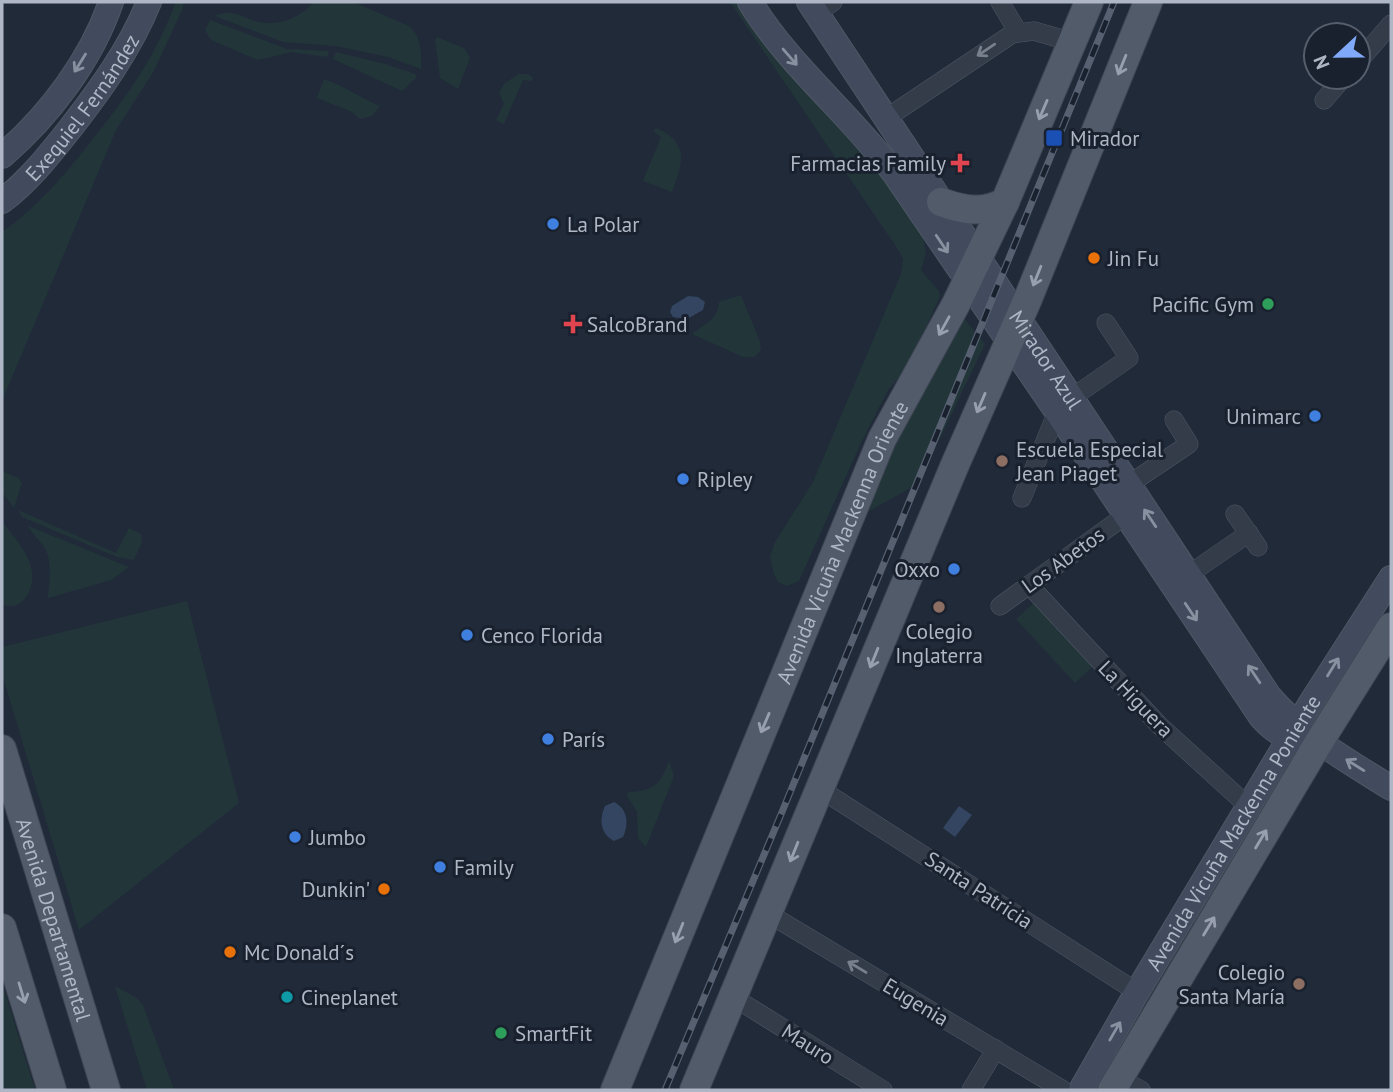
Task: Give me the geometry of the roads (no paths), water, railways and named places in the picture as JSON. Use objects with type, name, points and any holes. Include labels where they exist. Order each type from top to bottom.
[{"type":"main road","name":"Exequiel Fernández","points":[[2,156],[27,132],[69,80],[92,43],[111,2]]},
{"type":"main road","name":"Exequiel Fernández","points":[[2,201],[37,168],[95,96],[127,48],[149,2]]},
{"type":"main road","name":"Mirador Azul","points":[[750,2],[788,55],[883,159],[972,269],[1064,405],[1128,485],[1269,696],[1302,736]]},
{"type":"main road","name":"Avenida Vicuña Mackenna Oriente","points":[[615,1090],[882,439],[1005,202],[1089,2]]},
{"type":"main road","points":[[693,1085],[769,914],[1148,2]]},
{"type":"main road","name":"Mirador Azul","points":[[819,6],[885,119],[941,202],[972,269]]},
{"type":"main road","points":[[941,202],[962,209],[980,210],[1005,202]]},
{"type":"main road","name":"Mirador Azul","points":[[1064,405],[1126,515],[1255,709],[1272,729],[1302,736],[1391,788]]},
{"type":"main road","name":"Avenida Vicuña Mackenna Poniente","points":[[1119,1087],[1302,736],[1391,578]]},
{"type":"main road","name":"Avenida Vicuña Mackenna Poniente","points":[[1081,1090],[1249,807],[1302,736],[1391,628]]},
{"type":"main road","name":"Avenida Departamental","points":[[2,750],[106,1090]]},
{"type":"main road","points":[[2,928],[52,1090]]},
{"type":"street","points":[[1000,2],[1018,32]]},
{"type":"street","points":[[1372,46],[1391,24]]},
{"type":"street","points":[[885,119],[1018,32],[1034,30],[1072,42]]},
{"type":"street","points":[[1324,100],[1332,91]]},
{"type":"street","points":[[1064,405],[1129,358],[1106,323]]},
{"type":"street","name":"Mirador Azul","points":[[1022,498],[1064,405]]},
{"type":"street","points":[[1128,485],[1189,444],[1174,420]]},
{"type":"street","points":[[1188,575],[1253,540],[1235,514]]},
{"type":"street","name":"Los Abetos","points":[[1000,606],[1126,515]]},
{"type":"street","name":"La Higuera","points":[[1029,585],[1159,725],[1249,807]]},
{"type":"street","name":"Santa Patricia","points":[[820,789],[1137,992]]},
{"type":"street","name":"Eugenia","points":[[769,914],[1063,1090]]},
{"type":"street","name":"Mauro","points":[[733,997],[883,1090]]},
{"type":"street","points":[[971,1090],[996,1049]]},
{"type":"water","points":[[688,296],[698,297],[705,302],[703,310],[687,319],[673,317],[670,312],[672,306]]},
{"type":"water","points":[[614,802],[625,813],[626,827],[623,837],[614,841],[603,830],[602,816],[605,806]]},
{"type":"water","points":[[959,806],[972,815],[955,837],[943,828]]},
{"type":"railway","points":[[665,1090],[782,812],[1114,2]]},
{"type":"place","name":"Mirador","points":[[1054,138]]},
{"type":"place","name":"Farmacias Family","points":[[960,163]]},
{"type":"place","name":"La Polar","points":[[553,224]]},
{"type":"place","name":"Jin Fu","points":[[1094,258]]},
{"type":"place","name":"Pacific Gym","points":[[1268,304]]},
{"type":"place","name":"SalcoBrand","points":[[573,324]]},
{"type":"place","name":"Unimarc","points":[[1315,416]]},
{"type":"place","name":"Escuela Especial Jean Piaget","points":[[1002,461]]},
{"type":"place","name":"Ripley","points":[[683,479]]},
{"type":"place","name":"Oxxo","points":[[954,569]]},
{"type":"place","name":"Colegio Inglaterra","points":[[939,607]]},
{"type":"place","name":"Cenco Florida","points":[[467,635]]},
{"type":"place","name":"París","points":[[548,739]]},
{"type":"place","name":"Jumbo","points":[[295,837]]},
{"type":"place","name":"Family","points":[[440,867]]},
{"type":"place","name":"Dunkin'","points":[[384,889]]},
{"type":"place","name":"Mc Donald´s","points":[[230,952]]},
{"type":"place","name":"Colegio Santa María","points":[[1299,984]]},
{"type":"place","name":"Cineplanet","points":[[287,997]]},
{"type":"place","name":"SmartFit","points":[[501,1033]]}]
